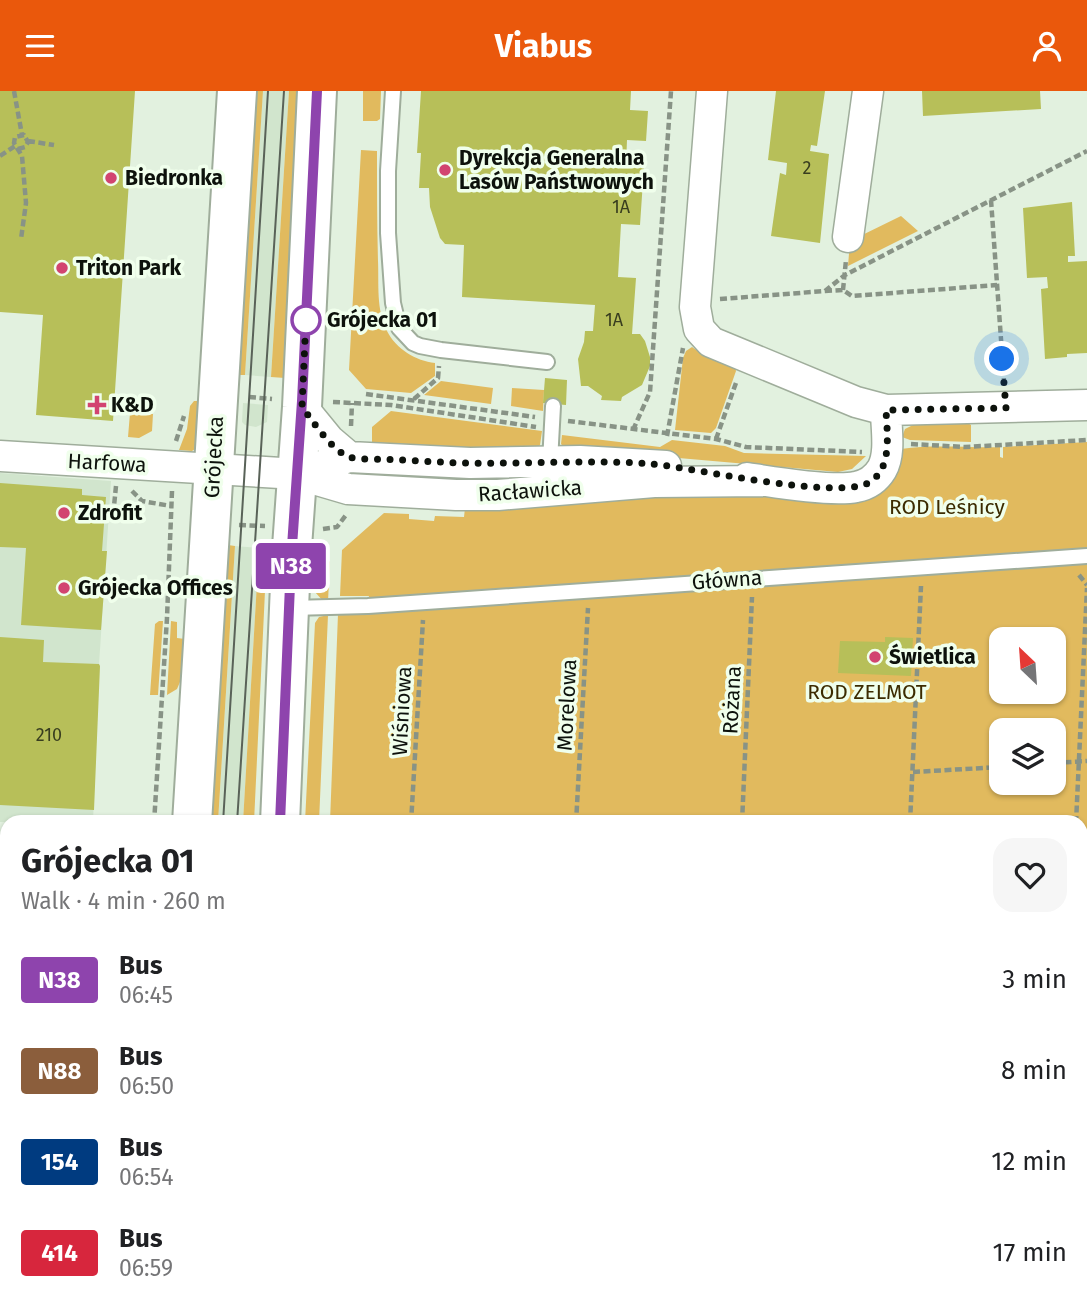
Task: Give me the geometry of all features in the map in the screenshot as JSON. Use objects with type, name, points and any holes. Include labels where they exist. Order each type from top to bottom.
[{"type":"main road","name":"Grójecka","points":[[192,815],[237,91]]},
{"type":"main road","points":[[280,815],[297,474],[285,403],[317,91]]},
{"type":"street","points":[[712,91],[695,307],[699,329],[711,342],[856,402],[886,410],[1087,405]]},
{"type":"street","points":[[848,237],[868,91]]},
{"type":"street","points":[[285,403],[349,457]]},
{"type":"street","name":"Racławicka","points":[[297,474],[349,457],[470,463],[652,464],[765,481],[855,488],[867,484],[880,472],[885,462],[886,410]]},
{"type":"street","name":"Harfowa","points":[[0,456],[214,469]]},
{"type":"street","name":"Racławicka","points":[[214,469],[297,474],[348,489],[456,495],[498,495],[654,482],[765,481]]},
{"type":"lane","points":[[393,91],[388,171],[388,233],[393,303],[399,328],[413,343],[440,351],[547,362]]},
{"type":"lane","points":[[550,462],[553,413]]},
{"type":"lane","name":"Główna","points":[[289,608],[368,606],[1087,556]]},
{"type":"path","points":[[13,91],[22,135],[28,141],[54,145]]},
{"type":"path","points":[[633,430],[650,392],[671,91]]},
{"type":"path","points":[[21,239],[26,203],[22,156],[16,148],[15,137],[22,135]]},
{"type":"path","points":[[0,156],[16,148],[26,147],[28,141]]},
{"type":"path","points":[[991,200],[1006,408]]},
{"type":"path","points":[[825,291],[843,290],[852,296],[997,285]]},
{"type":"path","points":[[413,399],[438,378],[440,351]]},
{"type":"path","points":[[716,439],[740,370]]},
{"type":"path","points":[[366,394],[553,413],[633,430],[716,439],[746,447],[865,452],[887,446],[918,443],[965,447],[1087,440]]},
{"type":"path","points":[[243,397],[285,403]]},
{"type":"path","points":[[116,478],[114,506],[118,513]]},
{"type":"path","points":[[155,815],[167,618],[172,482]]},
{"type":"path","points":[[318,529],[337,527],[345,519],[347,511]]},
{"type":"path","points":[[236,525],[261,526]]},
{"type":"path","points":[[911,815],[921,568]]},
{"type":"path","name":"Różana","points":[[742,815],[753,579]]},
{"type":"path","points":[[1076,815],[1087,588]]},
{"type":"path","name":"Morelowa","points":[[576,815],[589,589]]},
{"type":"path","name":"Wiśniowa","points":[[411,815],[424,601]]},
{"type":"path","points":[[1066,762],[1087,761]]},
{"type":"path","points":[[913,772],[989,768]]},
{"type":"shaded area","points":[[263,91],[289,91],[271,377],[245,375]]},
{"type":"shaded area","points":[[243,403],[268,405],[267,422],[256,427],[245,425],[242,422]]},
{"type":"shaded area","points":[[0,473],[111,481],[99,665],[93,815],[0,815]]},
{"type":"shaded area","points":[[235,546],[259,548],[243,815],[218,815]]},
{"type":"green space","points":[[257,91],[263,91],[245,375],[238,375]]},
{"type":"green space","points":[[289,91],[299,91],[285,378],[271,377]]},
{"type":"green space","points":[[363,91],[381,91],[380,119],[377,121],[363,121]]},
{"type":"green space","points":[[361,150],[377,151],[378,288],[383,323],[401,349],[414,357],[435,363],[435,376],[411,393],[366,389],[349,370]]},
{"type":"green space","points":[[901,216],[918,231],[848,266],[850,241]]},
{"type":"green space","points":[[692,347],[702,354],[735,367],[736,371],[716,428],[711,433],[675,430],[683,358],[686,351]]},
{"type":"green space","points":[[441,381],[493,388],[491,404],[424,395]]},
{"type":"green space","points":[[512,388],[544,390],[543,411],[511,406]]},
{"type":"green space","points":[[194,401],[198,401],[195,449],[179,450],[187,429],[190,406]]},
{"type":"green space","points":[[391,411],[542,431],[540,445],[536,450],[492,451],[372,445],[372,427]]},
{"type":"green space","points":[[130,413],[153,414],[152,431],[139,438],[128,437]]},
{"type":"green space","points":[[913,425],[971,425],[971,442],[910,440],[902,437],[905,429]]},
{"type":"green space","points":[[562,435],[660,447],[672,440],[725,446],[744,453],[866,456],[852,469],[838,472],[565,448],[561,444]]},
{"type":"green space","name":"ROD ZELMOT","points":[[1087,442],[1087,815],[330,815],[338,614],[367,614],[369,596],[340,596],[342,550],[384,513],[409,514],[409,519],[434,521],[435,516],[464,517],[465,508],[727,490],[862,502],[879,494],[890,482],[901,449],[938,446],[1000,447],[1000,457],[1003,458],[1003,447]]},
{"type":"green space","points":[[228,545],[235,546],[218,815],[211,815]]},
{"type":"green space","points":[[259,548],[267,549],[254,815],[243,815]]},
{"type":"green space","points":[[317,550],[330,562],[328,601],[323,601],[315,592]]},
{"type":"green space","points":[[328,615],[319,815],[305,815],[315,623],[319,617]]},
{"type":"green space","points":[[163,621],[158,695],[150,695],[155,624]]},
{"type":"green space","points":[[171,621],[177,622],[177,638],[185,639],[180,682],[177,689],[167,695]]},
{"type":"building","name":"Triton Park","points":[[0,91],[135,91],[113,421],[36,415],[43,315],[0,312]]},
{"type":"building","points":[[421,91],[631,91],[630,110],[648,111],[646,141],[627,140],[626,165],[644,166],[640,225],[621,224],[618,277],[636,278],[632,334],[640,334],[645,341],[650,366],[642,385],[622,397],[621,401],[601,400],[602,396],[588,386],[581,386],[578,359],[585,331],[593,331],[595,305],[462,297],[464,245],[445,244],[440,238],[430,207],[429,188],[419,188],[421,153],[417,153]]},
{"type":"building","points":[[776,91],[825,91],[817,146],[811,145],[810,151],[829,154],[820,243],[771,236],[780,173],[786,175],[787,163],[768,160]]},
{"type":"building","points":[[922,91],[1040,91],[1041,109],[923,116]]},
{"type":"building","points":[[1072,202],[1075,256],[1068,256],[1068,262],[1087,261],[1087,353],[1045,359],[1041,289],[1048,288],[1047,277],[1027,278],[1023,208]]},
{"type":"building","points":[[545,378],[567,380],[566,405],[543,403]]},
{"type":"building","name":"Grójecka Offices","points":[[0,483],[82,489],[82,495],[106,497],[102,551],[107,551],[101,630],[21,625],[26,548],[0,547]]},
{"type":"building","points":[[0,637],[44,640],[43,662],[99,664],[94,810],[0,805]]},
{"type":"building","name":"Świetlica","points":[[885,637],[913,638],[911,676],[838,673],[840,641],[885,642]]},
{"type":"tram line","points":[[223,815],[268,91]]},
{"type":"tram line","points":[[238,815],[284,91]]},
{"type":"bus line","name":"N38","points":[[280,815],[291,561],[302,401],[317,91]]},
{"type":"place","name":"Dyrekcja Generalna Lasów Państwowych","points":[[445,170]]},
{"type":"place","name":"Biedronka","points":[[111,178]]},
{"type":"place","name":"Triton Park","points":[[62,268]]},
{"type":"place","name":"Grójecka 01","points":[[306,320]]},
{"type":"place","name":"K&D","points":[[97,405]]},
{"type":"place","name":"Zdrofit","points":[[64,513]]},
{"type":"place","name":"Grójecka Offices","points":[[64,588]]},
{"type":"place","name":"Świetlica","points":[[875,657]]},
{"type":"route","points":[[306,320],[302,407],[329,440],[349,457],[470,463],[580,461],[652,464],[765,481],[837,488],[855,488],[867,484],[883,467],[886,454],[886,410],[1006,408],[1002,359]]},
{"type":"park label","name":"ROD Leśnicy","points":[[947,507]]}]
